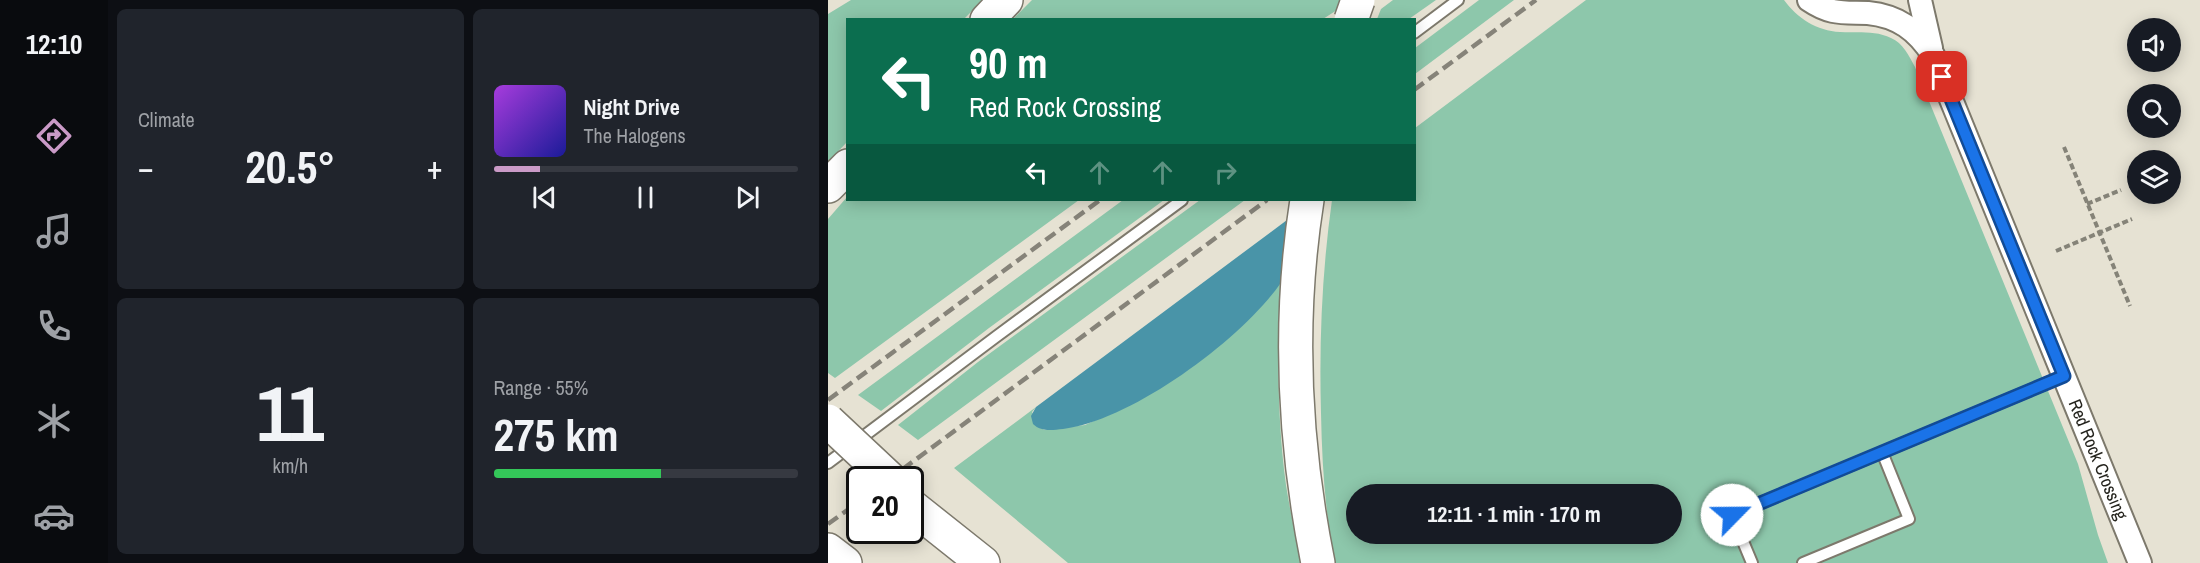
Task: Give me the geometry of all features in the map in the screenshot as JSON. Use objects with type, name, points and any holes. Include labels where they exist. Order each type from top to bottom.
[{"type":"highway","points":[[989,18],[1006,0]]},
{"type":"highway","points":[[1352,18],[1358,0]]},
{"type":"highway","points":[[828,186],[846,168]]},
{"type":"highway","points":[[1307,201],[1299,280],[1296,374],[1304,481],[1318,563]]},
{"type":"highway","points":[[828,421],[876,466]]},
{"type":"highway","points":[[828,444],[858,466]]},
{"type":"highway","points":[[924,511],[973,555]]},
{"type":"highway","points":[[924,516],[973,555]]},
{"type":"highway","points":[[828,550],[845,563]]},
{"type":"street","name":"Red Rock Crossing","points":[[1809,0],[1824,9],[1837,13],[1867,13],[1891,18],[1915,32],[1933,55]]},
{"type":"street","name":"Red Rock Crossing","points":[[1920,0],[1933,55],[2140,563]]},
{"type":"lane","points":[[1416,32],[1458,0]]},
{"type":"lane","points":[[828,463],[1181,201]]},
{"type":"lane","points":[[1752,563],[1732,515],[2064,376]]},
{"type":"lane","points":[[1803,563],[1909,519],[1882,452]]},
{"type":"path","points":[[2064,147],[2130,306]]},
{"type":"path","points":[[2087,204],[2121,189]]},
{"type":"path","points":[[2056,251],[2132,219]]},
{"type":"green space","points":[[851,0],[983,0],[965,18],[846,18],[846,143],[828,162],[828,14]]},
{"type":"green space","points":[[1032,0],[1340,0],[1337,10],[1325,18],[1014,18]]},
{"type":"green space","points":[[1393,0],[1436,0],[1410,18],[1377,18],[1381,9]]},
{"type":"green space","points":[[1479,0],[1514,0],[1416,73],[1416,47]]},
{"type":"green space","points":[[1586,0],[1784,0],[1801,18],[1823,29],[1885,35],[1899,43],[1915,67],[2078,464],[2108,563],[1335,563],[1322,451],[1320,386],[1324,280],[1332,201],[1416,201],[1416,127]]},
{"type":"green space","points":[[846,198],[846,201],[1078,201],[835,378],[828,373],[828,219]]},
{"type":"green space","points":[[1122,201],[1163,201],[989,328],[881,411],[858,395]]},
{"type":"green space","points":[[1199,201],[1244,201],[918,440],[898,425],[978,362]]},
{"type":"green space","points":[[1281,281],[1279,409],[1286,485],[1301,563],[1068,563],[954,468],[1036,407],[1032,412],[1040,428],[1045,430],[1085,425],[1127,406],[1226,340],[1251,316]]},
{"type":"water","points":[[1287,220],[1284,264],[1280,284],[1239,329],[1212,352],[1151,394],[1120,411],[1090,423],[1063,429],[1043,429],[1033,424],[1031,416],[1036,407]]},
{"type":"railway","points":[[1346,18],[1370,0]]},
{"type":"railway","points":[[1416,89],[1536,0]]},
{"type":"railway","points":[[828,400],[1099,201]]},
{"type":"railway","points":[[907,466],[1266,201]]},
{"type":"railway","points":[[828,524],[846,511]]},
{"type":"route","points":[[1732,515],[2064,376],[1942,77]]}]
